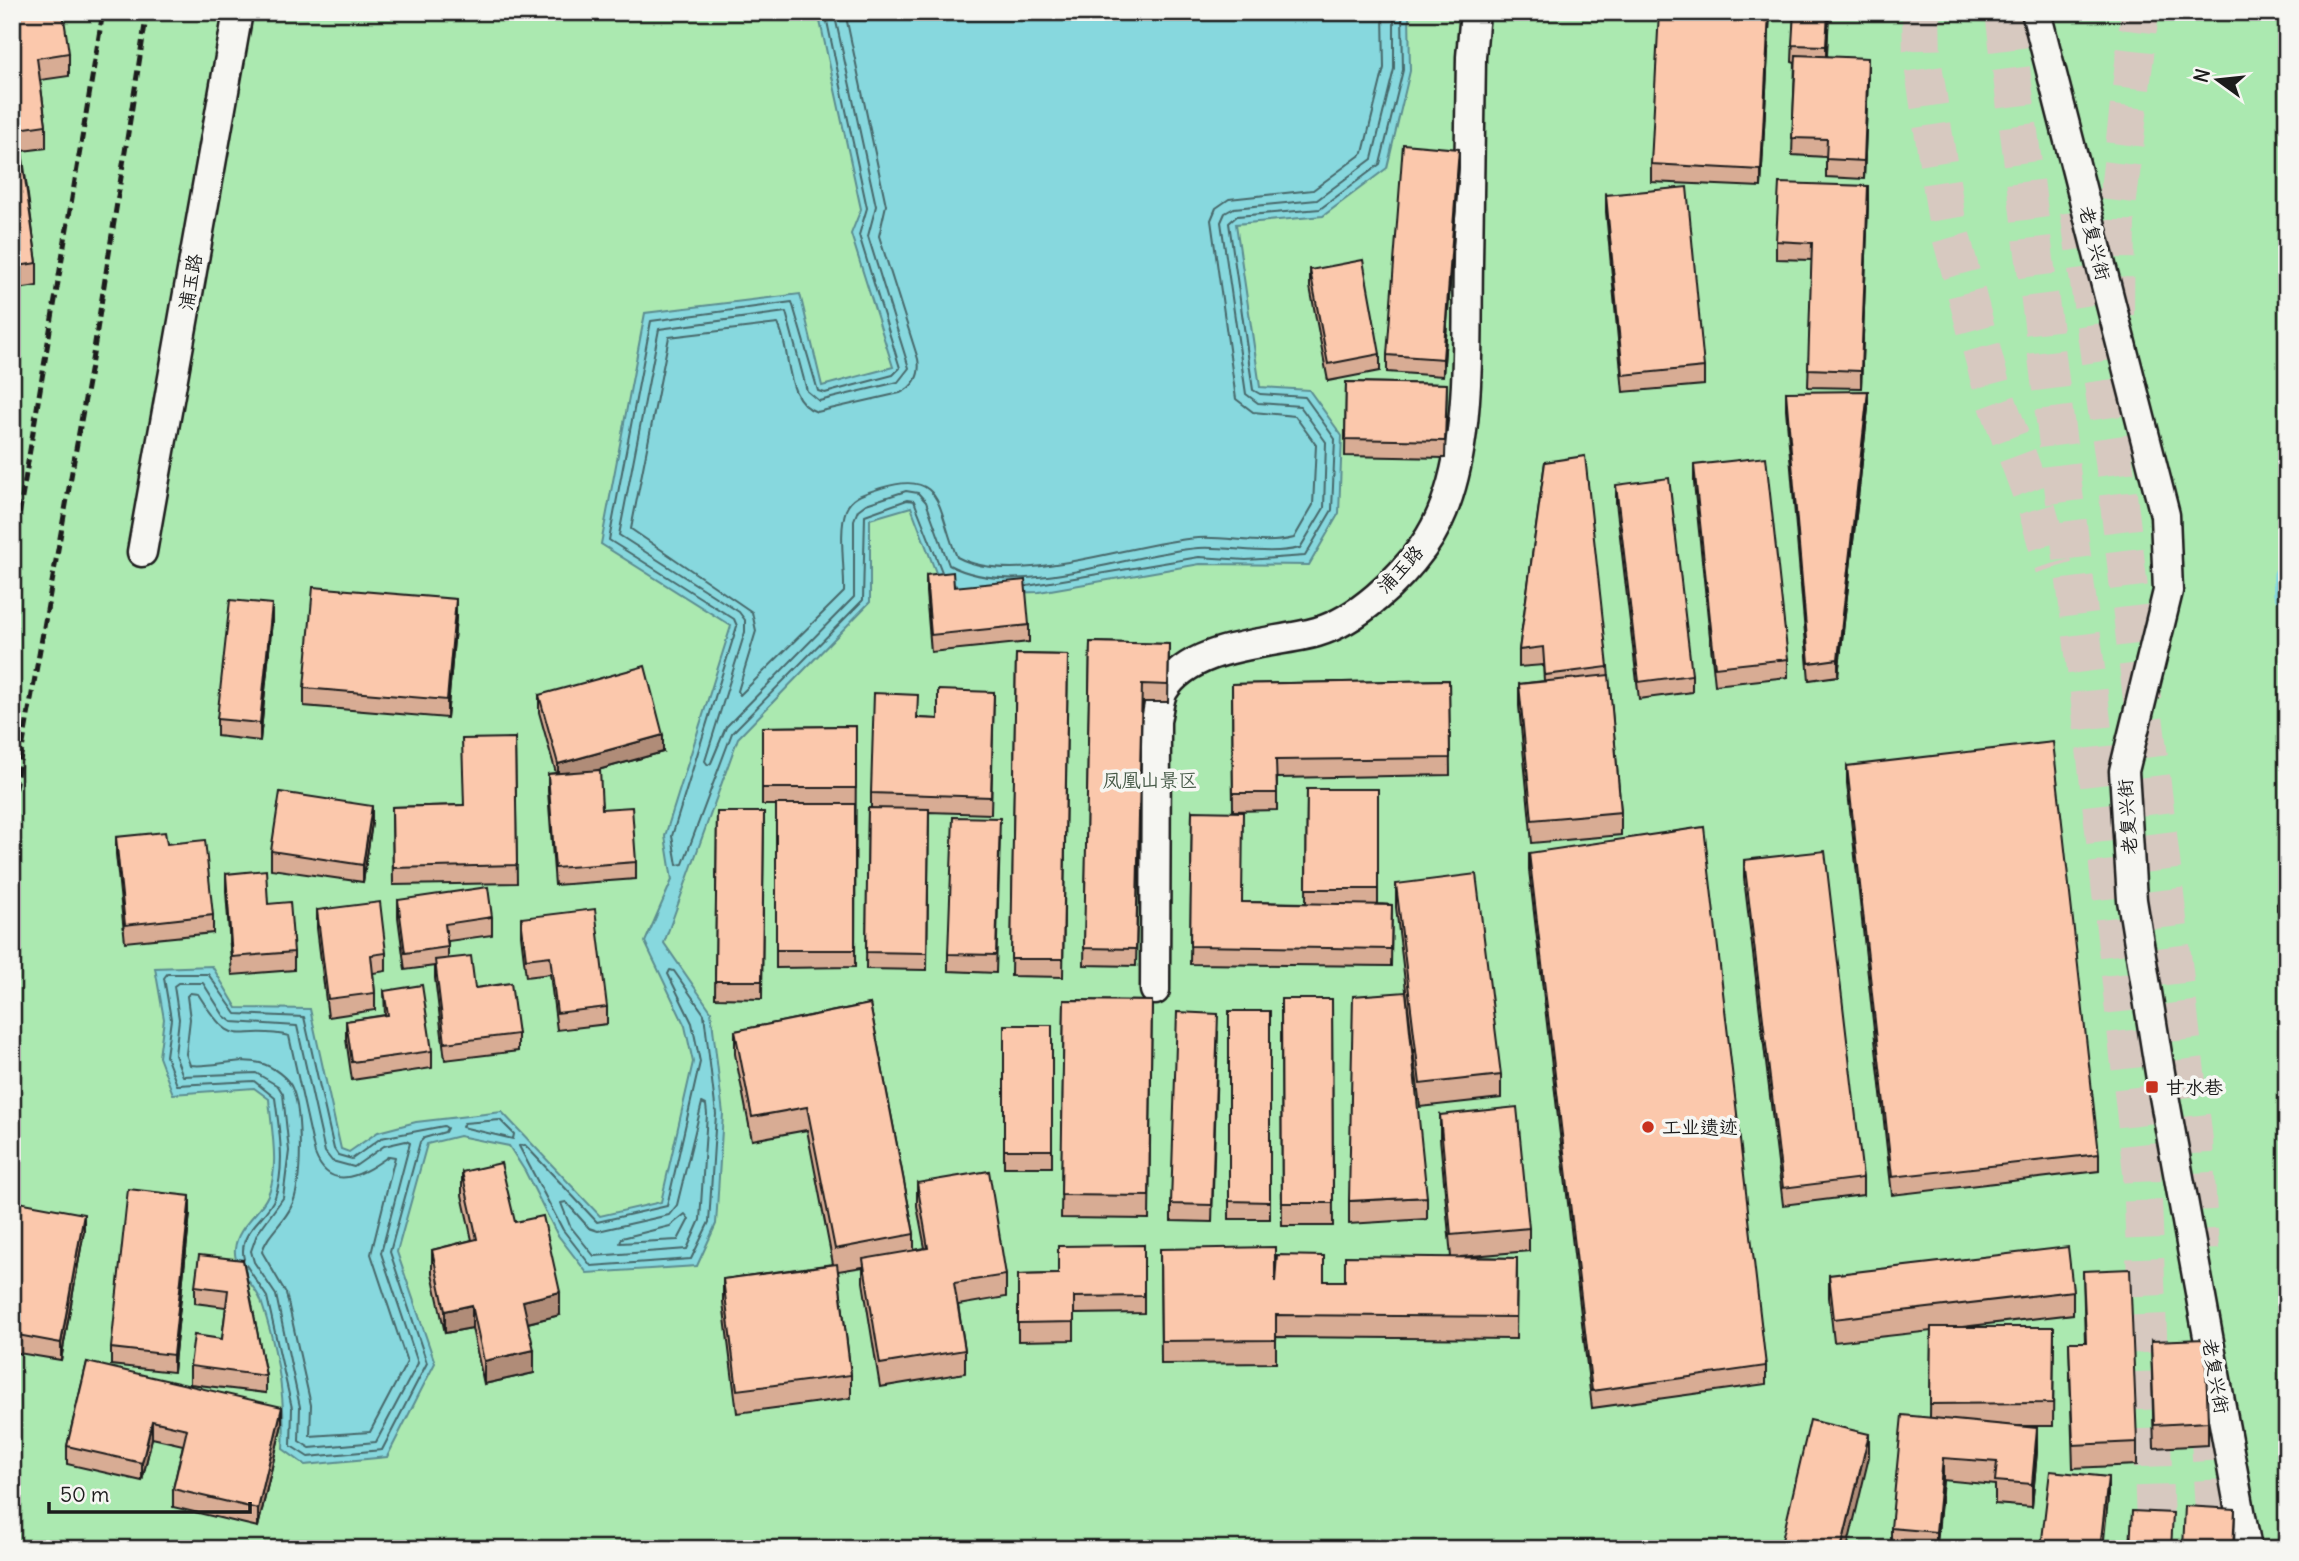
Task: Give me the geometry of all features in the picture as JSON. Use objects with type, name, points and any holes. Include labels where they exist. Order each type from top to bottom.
[{"type":"street","name":"浦玉路","points":[[142,552],[239,12]]},
{"type":"street","name":"浦玉路","points":[[1155,990],[1156,722],[1163,691],[1185,669],[1221,651],[1319,632],[1349,616],[1387,587],[1424,545],[1443,506],[1458,458],[1465,399],[1471,57],[1475,12]]},
{"type":"street","name":"老复兴街","points":[[2036,12],[2165,515],[2168,591],[2124,771],[2133,900],[2162,1085],[2247,1549]]},
{"type":"green space","name":"凤凰山景区","points":[[12,12],[2287,12],[2287,1549],[12,1549]]},
{"type":"water","points":[[818,12],[1409,12],[1410,71],[1387,168],[1323,216],[1236,224],[1260,387],[1309,390],[1342,436],[1339,513],[1309,565],[1200,564],[1039,592],[977,594],[938,578],[911,507],[870,519],[870,602],[738,738],[664,943],[711,1011],[723,1114],[716,1224],[697,1266],[587,1273],[557,1234],[509,1146],[459,1136],[427,1144],[397,1252],[435,1363],[387,1457],[305,1465],[283,1449],[282,1393],[272,1337],[261,1301],[235,1257],[240,1234],[264,1202],[272,1184],[274,1147],[269,1099],[254,1088],[173,1094],[159,1057],[164,1019],[155,968],[212,966],[237,1008],[310,1009],[341,1149],[349,1152],[378,1132],[416,1122],[502,1112],[600,1216],[661,1202],[693,1062],[685,1026],[645,942],[672,880],[665,836],[731,626],[601,544],[645,313],[800,294],[822,386],[893,367],[851,234],[861,209]]},
{"type":"building","points":[[12,12],[63,12],[69,53],[37,58],[46,125],[18,129],[37,263],[12,267],[12,109],[20,108],[12,53]]},
{"type":"building","points":[[1659,12],[1769,12],[1761,170],[1651,164]]},
{"type":"building","points":[[1794,12],[1828,12],[1826,46],[1792,45]]},
{"type":"building","points":[[1796,55],[1868,58],[1864,161],[1826,159],[1827,139],[1792,138]]},
{"type":"building","points":[[1403,144],[1459,149],[1443,359],[1387,355]]},
{"type":"building","points":[[1779,183],[1868,186],[1861,371],[1808,369],[1812,243],[1776,241]]},
{"type":"building","points":[[1687,187],[1704,367],[1623,375],[1606,195]]},
{"type":"building","points":[[1363,260],[1380,354],[1328,364],[1310,270]]},
{"type":"building","points":[[1346,382],[1447,384],[1445,441],[1345,439]]},
{"type":"building","points":[[1868,391],[1838,659],[1809,663],[1786,392]]},
{"type":"building","points":[[1585,456],[1608,667],[1545,675],[1543,647],[1519,650],[1545,462]]},
{"type":"building","points":[[1766,457],[1788,659],[1715,667],[1694,465]]},
{"type":"building","points":[[1669,478],[1692,675],[1639,682],[1616,485]]},
{"type":"building","points":[[953,572],[954,587],[1025,580],[1029,625],[931,635],[926,575]]},
{"type":"building","points":[[313,587],[456,599],[447,700],[304,688]]},
{"type":"building","points":[[230,600],[272,604],[260,723],[217,719]]},
{"type":"building","points":[[1090,642],[1169,644],[1168,685],[1142,684],[1136,949],[1084,948]]},
{"type":"building","points":[[1016,654],[1068,655],[1063,959],[1011,959]]},
{"type":"building","points":[[645,666],[663,735],[558,764],[539,695]]},
{"type":"building","points":[[1609,675],[1621,812],[1532,820],[1519,684]]},
{"type":"building","points":[[1449,680],[1450,758],[1276,760],[1277,793],[1233,793],[1232,684]]},
{"type":"building","points":[[938,690],[994,692],[991,797],[871,793],[874,693],[918,695],[917,718],[938,719]]},
{"type":"building","points":[[856,726],[856,788],[762,788],[762,727]]},
{"type":"building","points":[[515,738],[517,865],[393,868],[392,807],[464,805],[462,739]]},
{"type":"building","points":[[2053,742],[2099,1154],[1892,1177],[1847,766]]},
{"type":"building","points":[[600,770],[602,809],[632,807],[636,862],[555,868],[548,774]]},
{"type":"building","points":[[1307,789],[1378,789],[1378,889],[1306,889]]},
{"type":"building","points":[[280,792],[372,806],[363,865],[271,851]]},
{"type":"building","points":[[776,804],[855,804],[855,950],[776,950]]},
{"type":"building","points":[[868,808],[929,809],[927,953],[866,952]]},
{"type":"building","points":[[1192,811],[1243,812],[1242,902],[1392,905],[1391,949],[1190,946]]},
{"type":"building","points":[[717,812],[764,812],[762,981],[715,981]]},
{"type":"building","points":[[953,817],[1000,818],[996,955],[948,954]]},
{"type":"building","name":"工业遗迹","points":[[1704,827],[1766,1366],[1592,1391],[1529,853]]},
{"type":"building","points":[[165,832],[167,844],[205,840],[213,915],[125,925],[116,837]]},
{"type":"building","points":[[1825,851],[1863,1178],[1783,1188],[1744,860]]},
{"type":"building","points":[[266,870],[268,904],[290,902],[294,952],[232,957],[226,874]]},
{"type":"building","points":[[1476,874],[1501,1075],[1420,1084],[1396,884]]},
{"type":"building","points":[[488,887],[492,917],[445,924],[448,947],[405,953],[398,900]]},
{"type":"building","points":[[2283,896],[2287,900],[2284,910],[2277,904]]},
{"type":"building","points":[[380,902],[386,953],[371,955],[375,993],[328,999],[317,910]]},
{"type":"building","points":[[595,909],[607,1007],[557,1013],[550,956],[526,959],[521,918]]},
{"type":"building","points":[[471,956],[475,988],[511,983],[518,1034],[445,1043],[435,960]]},
{"type":"building","points":[[422,985],[432,1051],[352,1062],[346,1021],[388,1015],[384,991]]},
{"type":"building","points":[[1406,992],[1427,1197],[1349,1201],[1353,996]]},
{"type":"building","points":[[1281,999],[1332,999],[1333,1203],[1282,1203]]},
{"type":"building","points":[[1064,1000],[1152,1001],[1149,1196],[1061,1195]]},
{"type":"building","points":[[870,1004],[914,1234],[835,1249],[807,1107],[752,1117],[735,1031]]},
{"type":"building","points":[[1229,1011],[1270,1011],[1270,1202],[1229,1201]]},
{"type":"building","points":[[1177,1012],[1218,1014],[1212,1205],[1171,1204]]},
{"type":"building","points":[[1004,1025],[1052,1025],[1052,1150],[1004,1150]]},
{"type":"building","points":[[1517,1107],[1529,1228],[1451,1235],[1440,1115]]},
{"type":"building","points":[[501,1163],[515,1222],[543,1216],[560,1292],[523,1301],[534,1350],[484,1361],[472,1305],[445,1311],[432,1250],[477,1239],[462,1172]]},
{"type":"building","points":[[989,1171],[1006,1275],[954,1283],[965,1350],[880,1364],[863,1259],[928,1248],[917,1183]]},
{"type":"building","points":[[128,1189],[190,1196],[173,1355],[111,1348]]},
{"type":"building","points":[[13,1201],[84,1214],[61,1343],[12,1334]]},
{"type":"building","points":[[1144,1245],[1144,1296],[1074,1297],[1074,1322],[1018,1323],[1018,1275],[1058,1274],[1058,1246]]},
{"type":"building","points":[[1275,1247],[1275,1282],[1277,1255],[1324,1256],[1324,1281],[1345,1281],[1345,1256],[1517,1258],[1516,1317],[1276,1315],[1276,1340],[1161,1341],[1160,1249]]},
{"type":"building","points":[[2068,1247],[2073,1291],[1834,1319],[1829,1275]]},
{"type":"building","points":[[199,1255],[243,1260],[266,1376],[190,1366],[194,1335],[222,1339],[228,1290],[195,1286]]},
{"type":"building","points":[[837,1264],[851,1375],[737,1390],[723,1279]]},
{"type":"building","points":[[2130,1269],[2137,1442],[2073,1445],[2069,1342],[2086,1342],[2083,1271]]},
{"type":"building","points":[[1931,1327],[2054,1327],[2053,1403],[1930,1404]]},
{"type":"building","points":[[2205,1339],[2208,1422],[2154,1425],[2151,1341]]},
{"type":"building","points":[[87,1362],[282,1407],[258,1509],[173,1489],[187,1429],[152,1421],[142,1463],[67,1446]]},
{"type":"building","points":[[1902,1415],[2037,1428],[2032,1484],[1995,1481],[1997,1462],[1943,1458],[1936,1532],[1891,1528]]},
{"type":"building","points":[[1810,1420],[1869,1434],[1841,1549],[1780,1549]]},
{"type":"building","points":[[2050,1471],[2108,1477],[2100,1549],[2041,1548]]},
{"type":"building","points":[[2185,1506],[2235,1509],[2233,1549],[2183,1549]]},
{"type":"building","points":[[2132,1511],[2173,1513],[2171,1549],[2130,1549]]},
{"type":"building","points":[[1929,1544],[1966,1548],[1966,1549],[1929,1549]]},
{"type":"waterway","points":[[2287,577],[2287,592]]},
{"type":"tunnel","points":[[1921,12],[1922,58],[1947,221],[1991,385],[2037,509],[2054,568]]},
{"type":"tunnel","points":[[2004,12],[2088,685],[2142,1173],[2156,1549]]},
{"type":"tunnel","points":[[2115,315],[2116,216],[2140,12]]},
{"type":"tunnel","points":[[2079,211],[2114,461],[2194,1141],[2200,1250]]},
{"type":"tunnel","points":[[2206,1366],[2216,1549]]},
{"type":"railway","points":[[12,558],[103,12]]},
{"type":"railway","points":[[12,805],[94,349],[147,12]]},
{"type":"place","name":"甘水巷","points":[[2152,1087]]},
{"type":"place","name":"工业遗迹","points":[[1648,1127]]}]
